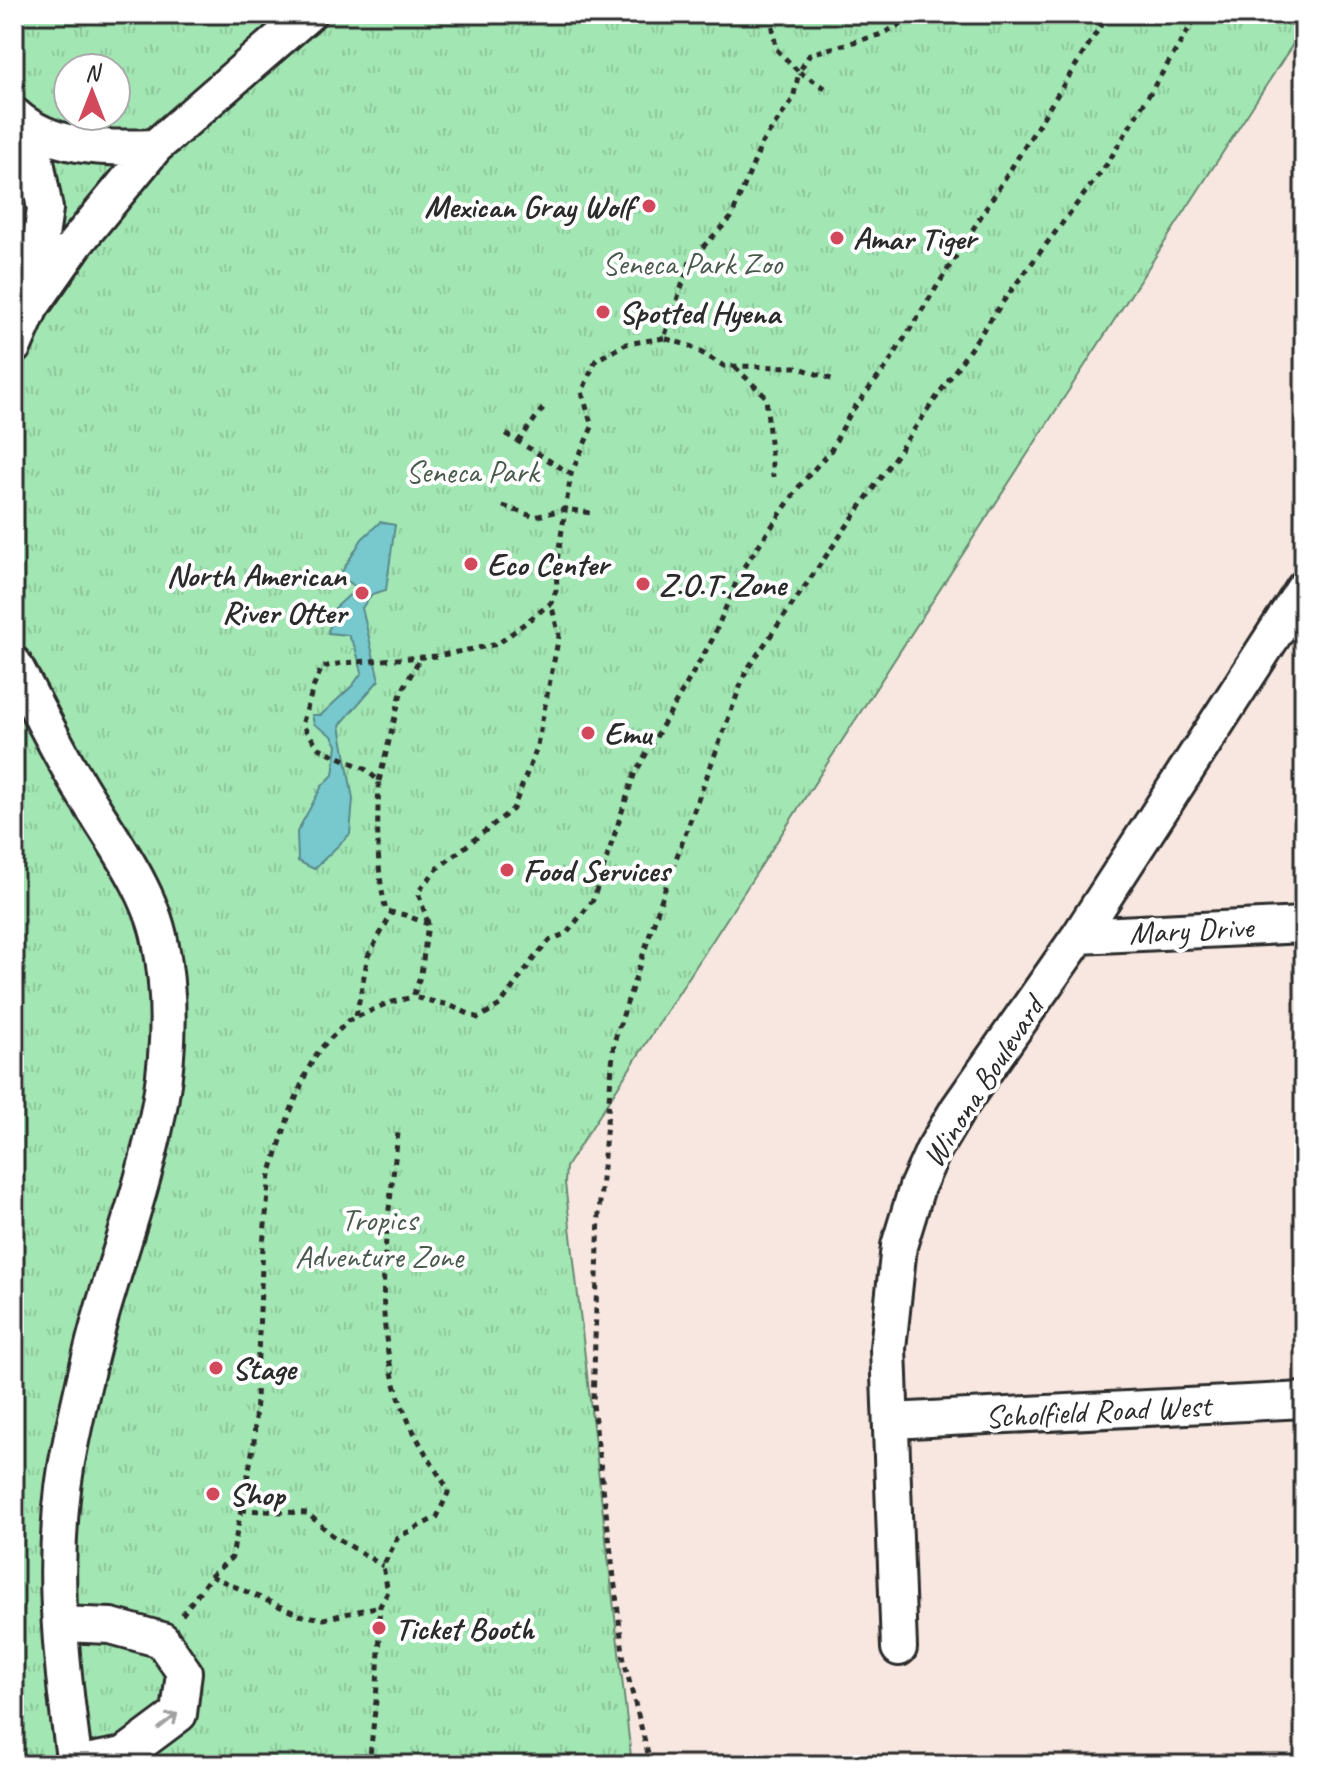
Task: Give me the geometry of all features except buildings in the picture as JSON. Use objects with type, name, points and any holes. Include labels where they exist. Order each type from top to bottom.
[{"type":"street","points":[[14,346],[31,307],[76,243],[155,147],[308,14]]},
{"type":"street","points":[[22,122],[61,140],[95,146],[155,147]]},
{"type":"street","points":[[22,122],[45,209],[31,307]]},
{"type":"street","name":"Winona Boulevard","points":[[899,1648],[888,1348],[899,1246],[917,1187],[933,1151],[958,1109],[1079,936],[1304,588]]},
{"type":"street","points":[[14,664],[77,782],[143,895],[160,937],[167,1000],[163,1089],[151,1152],[102,1313],[71,1444],[59,1519],[60,1624],[75,1764],[124,1755],[179,1714],[184,1672],[162,1640],[111,1626],[60,1624]]},
{"type":"street","name":"Mary Drive","points":[[1079,936],[1304,925]]},
{"type":"street","name":"Scholfield Road West","points":[[891,1421],[1304,1400]]},
{"type":"path","points":[[771,14],[776,49],[799,72],[825,88]]},
{"type":"path","points":[[664,338],[691,259],[731,218],[762,143],[793,99],[799,72],[810,54],[879,35],[904,23],[944,19],[953,14]]},
{"type":"path","points":[[162,1640],[211,1576],[232,1557],[254,1443],[263,1245],[270,1175],[289,1115],[319,1050],[348,1021],[388,1003],[413,997],[449,1005],[478,1018],[500,1005],[534,958],[550,940],[567,933],[593,900],[634,775],[712,640],[741,571],[780,511],[831,450],[851,412],[887,366],[1108,14]]},
{"type":"path","points":[[651,1765],[624,1661],[593,1404],[599,1213],[614,1042],[667,883],[746,671],[1007,296],[1107,164],[1198,14]]},
{"type":"path","points":[[379,781],[365,769],[319,748],[302,725],[322,667],[420,658],[498,644],[551,603],[557,588],[556,567],[571,474],[592,427],[582,392],[596,360],[626,344],[664,338],[690,346],[724,366],[797,367],[837,381]]},
{"type":"path","points":[[735,367],[766,397],[773,477]]},
{"type":"path","points":[[518,442],[543,408]]},
{"type":"path","points":[[506,434],[571,474]]},
{"type":"path","points":[[503,506],[535,517],[565,509],[591,513]]},
{"type":"path","points":[[413,997],[421,974],[428,924],[418,892],[437,869],[513,809],[536,750],[559,636],[551,603]]},
{"type":"path","points":[[420,658],[401,693],[379,781],[377,827],[381,888],[386,911],[428,924]]},
{"type":"path","points":[[356,1017],[368,956],[392,912]]},
{"type":"path","points":[[379,1620],[380,1606],[388,1592],[383,1566],[398,1537],[437,1517],[448,1493],[420,1445],[397,1392],[385,1336],[383,1283],[398,1133]]},
{"type":"path","points":[[241,1510],[307,1513],[332,1535],[383,1566]]},
{"type":"path","points":[[211,1576],[299,1615],[324,1619],[380,1606]]},
{"type":"path","points":[[369,1765],[380,1635]]},
{"type":"green space","name":"Seneca Park","points":[[14,14],[1304,14],[1304,27],[566,1167],[565,1183],[632,1765],[14,1765]]},
{"type":"water","points":[[380,522],[395,525],[386,590],[372,594],[362,608],[379,680],[340,725],[353,799],[350,834],[314,869],[298,861],[297,832],[322,786],[333,775],[337,745],[332,736],[314,724],[312,715],[321,715],[353,685],[362,672],[348,635],[328,633],[334,609],[357,588],[340,575],[362,539]]},
{"type":"place","name":"Mexican Gray Wolf","points":[[649,206]]},
{"type":"place","name":"Amar Tiger","points":[[837,238]]},
{"type":"place","name":"Spotted Hyena","points":[[603,312]]},
{"type":"place","name":"Eco Center","points":[[471,564]]},
{"type":"place","name":"Z.O.T. Zone","points":[[643,584]]},
{"type":"place","name":"North American River Otter","points":[[362,593]]},
{"type":"place","name":"Emu","points":[[588,733]]},
{"type":"place","name":"Food Services","points":[[507,870]]},
{"type":"place","name":"Stage","points":[[216,1368]]},
{"type":"place","name":"Shop","points":[[213,1494]]},
{"type":"place","name":"Ticket Booth","points":[[379,1628]]},
{"type":"park label","name":"Seneca Park Zoo","points":[[692,263]]},
{"type":"park label","name":"Tropics Adventure Zone","points":[[379,1238]]}]
